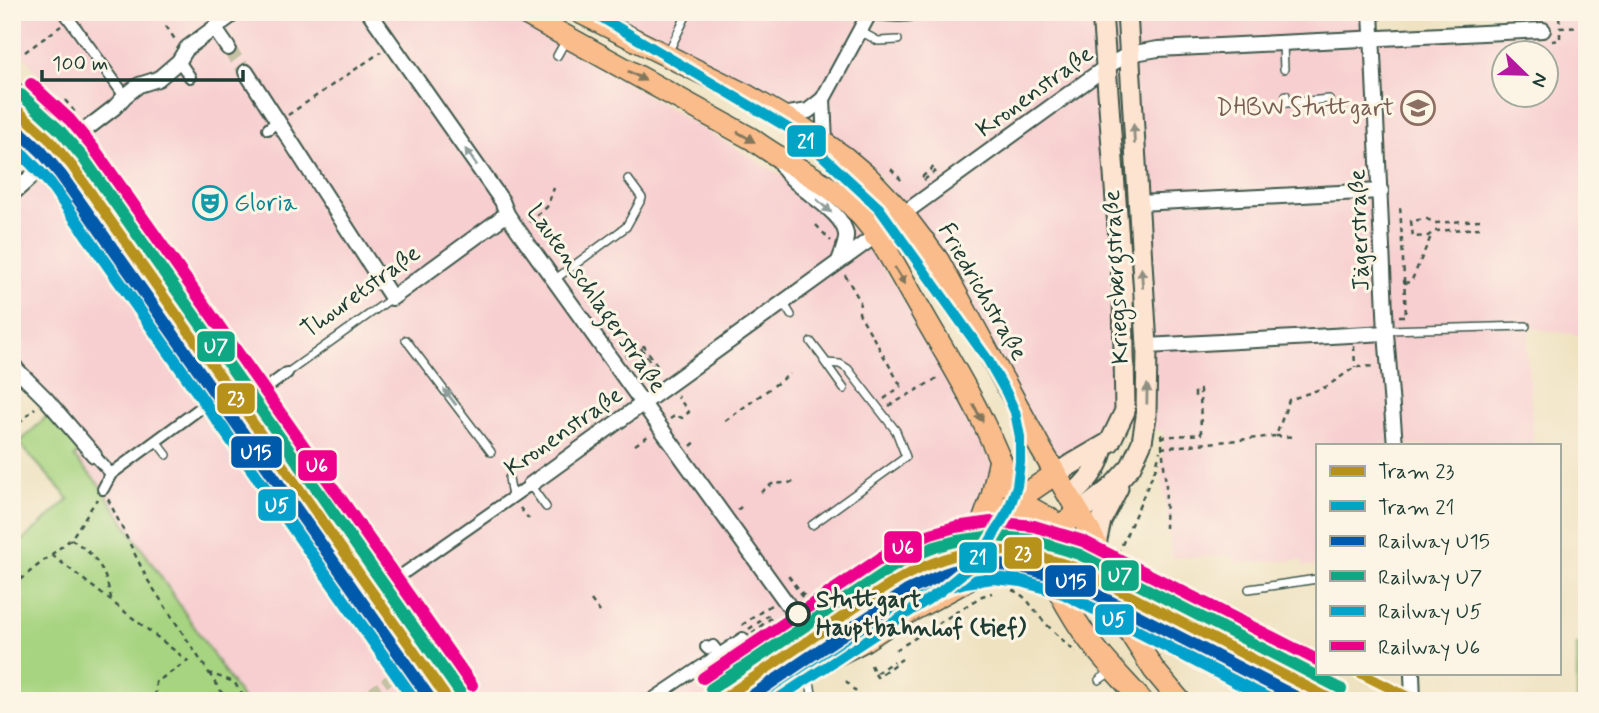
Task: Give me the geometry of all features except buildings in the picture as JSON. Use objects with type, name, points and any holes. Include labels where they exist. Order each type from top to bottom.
[{"type":"main road","points":[[522,12],[562,46],[752,139],[841,196],[865,220],[955,368],[1027,508],[1035,545],[1106,675],[1142,701]]},
{"type":"main road","name":"Friedrichstraße","points":[[579,12],[782,114],[825,142],[869,178],[925,242],[960,299],[1055,474],[1063,513]]},
{"type":"main road","name":"Kriegsbergstraße","points":[[1063,513],[1093,474],[1103,449],[1117,431],[1127,397],[1123,295],[1102,12]]},
{"type":"main road","name":"Kriegsbergstraße","points":[[1063,513],[1122,477],[1138,452],[1145,428],[1147,346],[1126,12]]},
{"type":"main road","points":[[788,164],[815,161],[825,142]]},
{"type":"main road","points":[[875,236],[925,242]]},
{"type":"main road","points":[[966,580],[1055,474],[1103,449]]},
{"type":"main road","points":[[982,524],[992,496],[1000,458]]},
{"type":"main road","points":[[1096,544],[1101,521],[1122,477]]},
{"type":"main road","points":[[725,701],[982,524],[1027,508],[1063,513],[1096,544],[1116,607],[1154,670],[1180,701]]},
{"type":"main road","points":[[760,701],[900,617],[1035,545],[1063,513]]},
{"type":"main road","points":[[1063,513],[1101,592],[1116,607]]},
{"type":"main road","points":[[950,546],[964,555],[966,580]]},
{"type":"main road","points":[[966,580],[1015,570],[1031,573],[1055,584]]},
{"type":"street","points":[[12,194],[125,96],[139,85],[158,79],[179,61],[187,48],[236,12]]},
{"type":"street","name":"Lautenschlagerstraße","points":[[369,12],[502,201],[518,230],[787,603]]},
{"type":"street","name":"Jägerstraße","points":[[1371,12],[1395,439]]},
{"type":"street","points":[[782,114],[808,111],[823,99],[869,14]]},
{"type":"street","points":[[66,16],[125,96]]},
{"type":"street","points":[[215,29],[228,48]]},
{"type":"street","name":"Kronenstraße","points":[[903,214],[1106,67],[1129,54],[1158,49],[1373,39],[1548,36]]},
{"type":"street","points":[[179,61],[190,76]]},
{"type":"street","points":[[246,72],[274,125],[386,302]]},
{"type":"street","points":[[12,83],[48,132],[46,156]]},
{"type":"street","points":[[823,99],[825,142]]},
{"type":"street","points":[[12,132],[72,132]]},
{"type":"street","points":[[23,154],[48,132]]},
{"type":"street","points":[[79,142],[77,170],[132,244],[242,406],[454,699]]},
{"type":"street","points":[[788,164],[784,173],[843,224],[846,236],[838,262]]},
{"type":"street","points":[[54,165],[77,170]]},
{"type":"street","points":[[1138,203],[1381,191]]},
{"type":"street","name":"Thouretstraße","points":[[386,302],[507,214]]},
{"type":"street","points":[[132,244],[150,229]]},
{"type":"street","name":"Kronenstraße","points":[[377,592],[875,236]]},
{"type":"street","points":[[1147,346],[1354,334],[1387,326]]},
{"type":"street","points":[[12,363],[111,474]]},
{"type":"street","name":"Thouretstraße","points":[[242,406],[287,373]]},
{"type":"street","points":[[103,489],[111,474],[229,387]]},
{"type":"street","points":[[415,565],[423,576]]},
{"type":"street","points":[[787,603],[811,615],[845,616]]},
{"type":"street","points":[[787,603],[792,625],[788,656]]},
{"type":"street","points":[[649,701],[706,669],[720,655],[744,639]]},
{"type":"street","points":[[706,647],[708,649],[713,646],[720,655]]},
{"type":"street","points":[[402,670],[420,650]]},
{"type":"street","points":[[1412,674],[1413,701]]},
{"type":"lane","points":[[667,56],[688,12]]},
{"type":"lane","points":[[869,14],[899,18],[951,14]]},
{"type":"lane","points":[[860,31],[878,41],[898,40]]},
{"type":"lane","points":[[1283,44],[1284,69]]},
{"type":"lane","points":[[1286,95],[1287,103],[1329,99]]},
{"type":"lane","points":[[554,280],[626,227],[642,198],[628,179]]},
{"type":"lane","points":[[782,301],[791,315]]},
{"type":"lane","points":[[386,302],[387,315]]},
{"type":"lane","name":"Thouretstraße","points":[[287,373],[386,302]]},
{"type":"lane","points":[[1387,326],[1526,326]]},
{"type":"lane","points":[[406,340],[491,452]]},
{"type":"lane","points":[[811,342],[844,389]]},
{"type":"lane","points":[[812,525],[906,457],[896,431],[848,369],[822,359]]},
{"type":"lane","points":[[156,441],[167,455]]},
{"type":"lane","points":[[509,478],[512,497]]},
{"type":"lane","points":[[530,485],[546,507]]},
{"type":"lane","points":[[1248,589],[1316,579]]},
{"type":"lane","points":[[809,674],[811,697]]},
{"type":"lane","points":[[776,701],[809,674]]},
{"type":"path","points":[[26,50],[66,16]]},
{"type":"path","points":[[1548,36],[1560,40],[1559,16],[1550,16]]},
{"type":"path","points":[[1560,28],[1587,27]]},
{"type":"path","points":[[274,125],[392,44]]},
{"type":"path","points":[[65,100],[74,111],[75,120]]},
{"type":"path","points":[[923,179],[937,168]]},
{"type":"path","points":[[891,169],[904,183]]},
{"type":"path","points":[[518,230],[547,207],[554,188]]},
{"type":"path","points":[[1387,326],[1406,316],[1401,204]]},
{"type":"path","points":[[1480,220],[1435,223],[1427,219],[1411,221],[1413,237],[1428,236],[1433,232],[1480,228]]},
{"type":"path","points":[[816,225],[829,239]]},
{"type":"path","points":[[1402,230],[1412,229]]},
{"type":"path","points":[[1404,283],[1411,282],[1433,232]]},
{"type":"path","points":[[838,262],[860,301],[859,313],[902,385],[881,400]]},
{"type":"path","points":[[1354,334],[1355,367]]},
{"type":"path","points":[[613,364],[639,348],[653,366]]},
{"type":"path","points":[[1276,436],[1289,400],[1326,387],[1355,367],[1389,365]]},
{"type":"path","points":[[890,405],[955,368]]},
{"type":"path","points":[[725,421],[790,374]]},
{"type":"path","points":[[1161,436],[1201,434],[1200,390],[1195,391],[1195,397]]},
{"type":"path","points":[[672,399],[677,395],[689,412],[682,417]]},
{"type":"path","points":[[12,430],[46,399]]},
{"type":"path","points":[[1160,423],[1165,477],[1165,528]]},
{"type":"path","points":[[1161,448],[1276,436],[1294,437]]},
{"type":"path","points":[[635,445],[643,439]]},
{"type":"path","points":[[694,444],[698,440]]},
{"type":"path","points":[[1118,554],[1156,467],[1161,448]]},
{"type":"path","points":[[761,492],[772,484],[797,482]]},
{"type":"path","points":[[12,586],[71,539],[103,489]]},
{"type":"path","points":[[103,489],[147,579],[227,701]]},
{"type":"path","points":[[512,497],[529,519]]},
{"type":"path","points":[[71,539],[87,549],[106,573],[112,604]]},
{"type":"path","points":[[52,555],[188,661]]},
{"type":"path","points":[[805,599],[787,574],[805,599]]},
{"type":"path","points":[[1008,589],[1020,593],[1031,603],[1077,654]]},
{"type":"path","points":[[896,650],[982,596],[995,592]]},
{"type":"path","points":[[591,600],[600,612]]},
{"type":"path","points":[[779,625],[749,647],[737,629],[787,603]]},
{"type":"path","points":[[744,639],[771,618]]},
{"type":"path","points":[[753,654],[778,636]]},
{"type":"path","points":[[155,701],[156,682],[197,654]]},
{"type":"path","points":[[871,665],[877,677],[902,659]]},
{"type":"path","points":[[875,674],[894,661]]},
{"type":"path","points":[[209,673],[234,682],[247,701]]},
{"type":"path","points":[[846,681],[856,692]]},
{"type":"shaded area","points":[[12,12],[503,12],[811,193],[851,229],[921,321],[1006,495],[703,701],[244,701],[98,483],[74,456],[79,451],[64,431],[12,380],[12,205],[59,163],[83,136],[12,39]]},
{"type":"shaded area","points":[[611,12],[1373,12],[1376,37],[1531,32],[1530,12],[1587,12],[1587,336],[1530,328],[1527,349],[1534,444],[1316,444],[1316,566],[1303,566],[1302,560],[1235,563],[1233,556],[1172,558],[1161,472],[1164,432],[1104,416],[1087,440],[1069,453],[1058,454],[1049,449],[880,176],[840,140],[776,96],[660,43]]},
{"type":"green space","points":[[1123,89],[1136,311],[1132,311],[1118,92]]},
{"type":"green space","points":[[47,416],[80,451],[74,457],[98,483],[244,701],[12,701],[12,547],[69,499],[19,443]]},
{"type":"green space","points":[[1587,644],[1587,701],[1577,701],[1577,645]]},
{"type":"tunnel","points":[[228,48],[246,72]]},
{"type":"tunnel","points":[[360,701],[402,670]]},
{"type":"tram line","name":"21","points":[[592,12],[800,135],[879,208],[988,360],[1015,412],[1020,437],[1017,486],[1009,509],[984,551],[968,569],[941,591],[774,701]]},
{"type":"tram line","name":"23","points":[[12,105],[51,141],[72,166],[449,701]]},
{"type":"tram line","name":"23","points":[[719,701],[896,581],[937,561],[992,550],[1028,554],[1074,567],[1335,701]]},
{"type":"tram line","name":"23","points":[[1362,674],[1416,701]]},
{"type":"rail line","name":"U6","points":[[31,84],[70,120],[95,150],[472,685]]},
{"type":"rail line","name":"U7","points":[[21,95],[60,131],[83,158],[460,693]]},
{"type":"rail line","name":"U15","points":[[12,124],[41,151],[61,175],[432,701]]},
{"type":"rail line","name":"U5","points":[[12,143],[50,183],[415,701]]},
{"type":"rail line","name":"U6","points":[[703,678],[887,554],[931,534],[955,527],[991,522],[1034,526],[1083,541],[1316,659]]},
{"type":"rail line","name":"U7","points":[[711,689],[894,567],[935,547],[993,536],[1031,540],[1080,555],[1341,689]]},
{"type":"rail line","name":"U15","points":[[744,701],[907,591],[962,568],[992,564],[1025,568],[1069,580],[1304,701]]},
{"type":"rail line","name":"U5","points":[[769,701],[914,603],[948,587],[993,578],[1022,581],[1063,593],[1273,701]]},
{"type":"place","name":"DHBW Stuttgart","points":[[1418,108]]},
{"type":"place","name":"Gloria","points":[[210,203]]},
{"type":"place","name":"Stuttgart Hauptbahnhof (tief)","points":[[798,614]]}]
